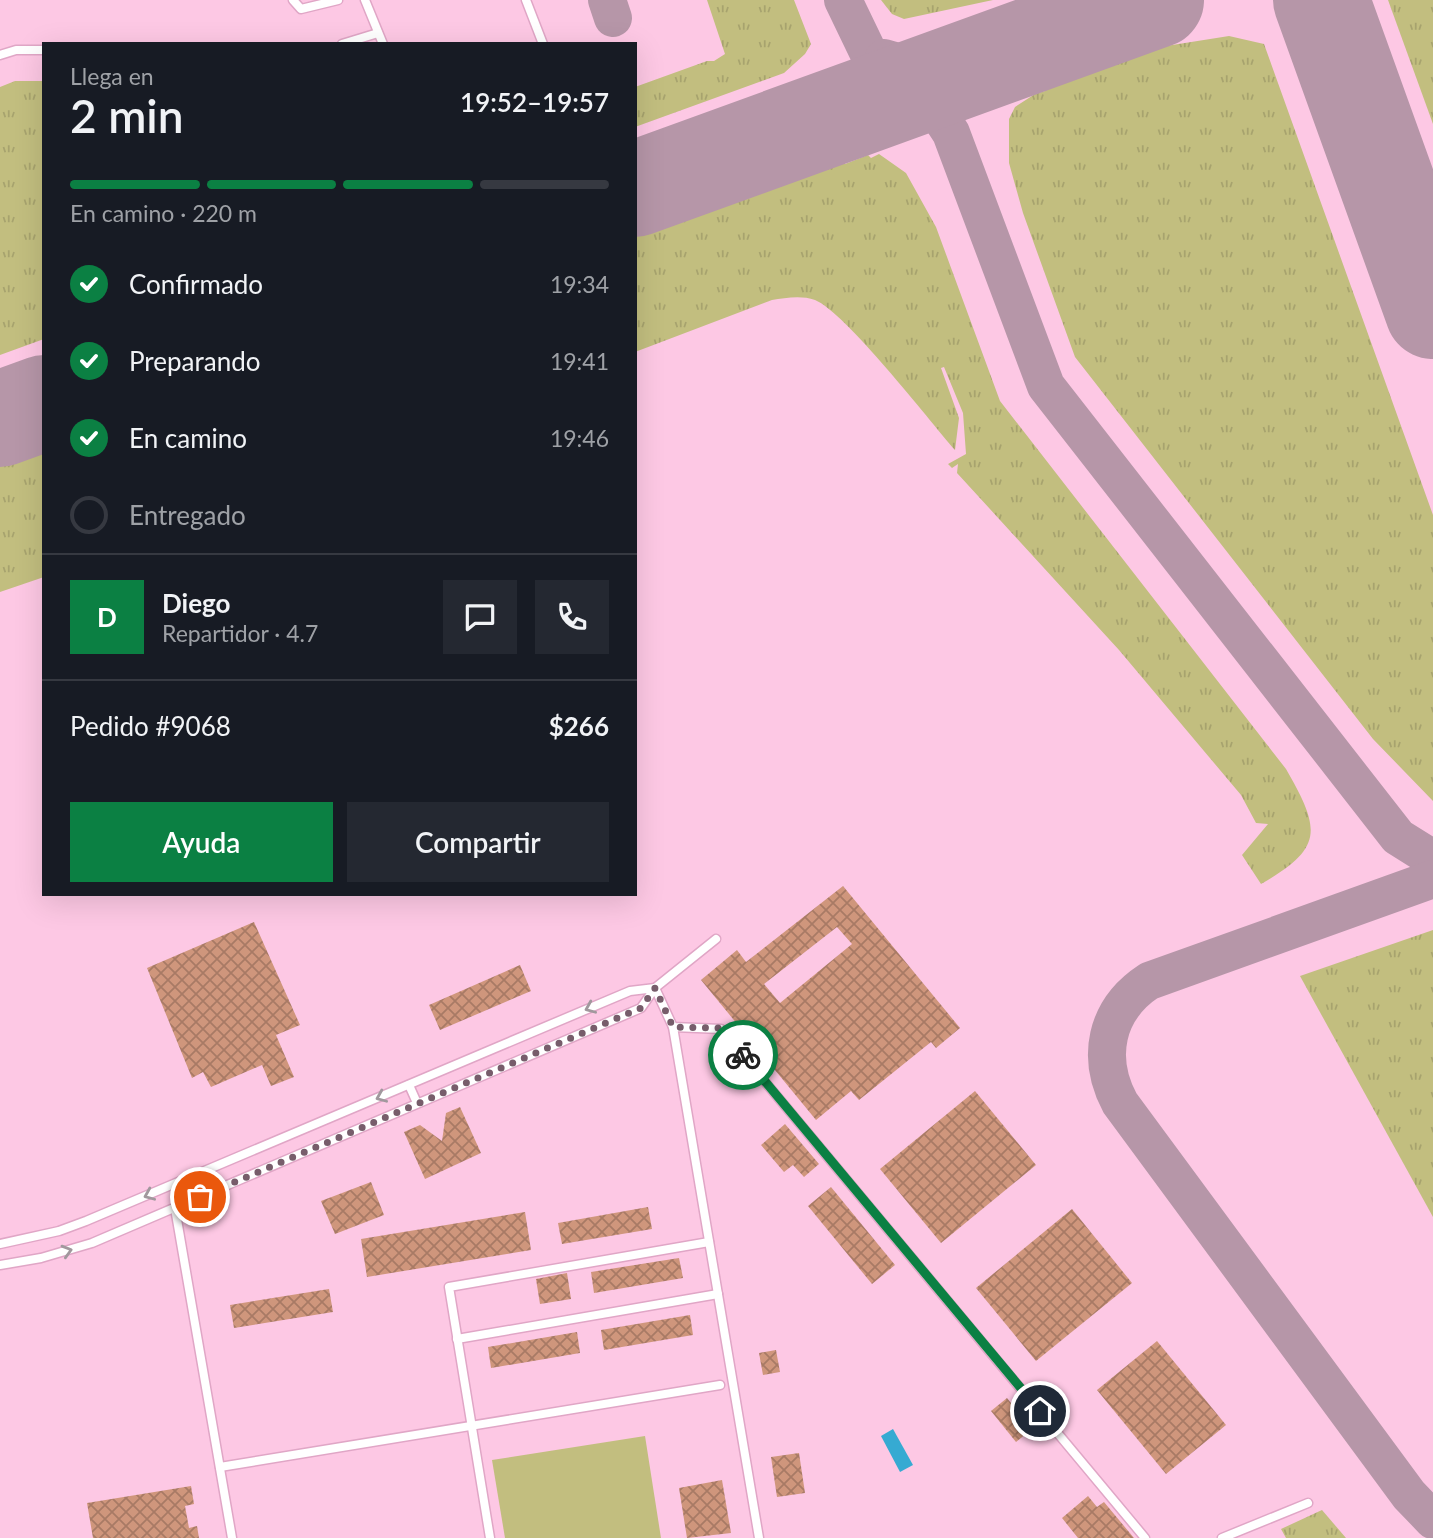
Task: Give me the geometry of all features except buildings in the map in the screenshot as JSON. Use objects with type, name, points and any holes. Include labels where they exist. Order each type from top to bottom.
[{"type":"lane","points":[[293,0],[301,9],[338,0]]},
{"type":"lane","points":[[365,0],[382,42]]},
{"type":"lane","points":[[526,0],[542,42]]},
{"type":"lane","points":[[349,42],[379,33]]},
{"type":"lane","points":[[0,55],[16,50],[42,50]]},
{"type":"lane","points":[[0,1265],[68,1251],[175,1208],[641,1008],[655,988],[716,939]]},
{"type":"lane","points":[[655,988],[673,1027],[759,1538]]},
{"type":"lane","points":[[0,1244],[59,1231],[86,1221],[630,991],[655,988]]},
{"type":"lane","points":[[673,1027],[721,1028],[1145,1538]]},
{"type":"lane","points":[[409,1085],[417,1103]]},
{"type":"lane","points":[[175,1208],[232,1538]]},
{"type":"lane","points":[[490,1538],[449,1287],[709,1242]]},
{"type":"lane","points":[[457,1339],[718,1294]]},
{"type":"lane","points":[[220,1467],[720,1385]]},
{"type":"lane","points":[[1222,1538],[1308,1503]]},
{"type":"shaded area","points":[[0,0],[1433,0],[1433,1538],[0,1538]]},
{"type":"green space","points":[[707,0],[794,0],[811,44],[805,54],[784,73],[637,126],[637,86],[707,61],[714,61],[725,54]]},
{"type":"green space","points":[[881,0],[993,0],[904,19],[892,14]]},
{"type":"green space","points":[[1388,0],[1433,0],[1433,124]]},
{"type":"green space","points":[[1229,36],[1264,44],[1433,515],[1433,801],[1373,739],[1075,357],[1023,213],[1009,163],[1009,119],[1015,107],[1045,91],[1051,82],[1147,49]]},
{"type":"green space","points":[[15,81],[42,81],[42,340],[0,355],[0,87]]},
{"type":"green space","points":[[879,154],[906,173],[936,227],[1000,401],[1286,769],[1298,790],[1310,823],[1306,848],[1282,871],[1261,884],[1242,855],[1268,824],[1256,823],[1241,795],[1119,650],[957,473],[958,464],[952,468],[948,464],[966,454],[963,413],[944,367],[941,368],[959,418],[955,450],[846,324],[829,309],[810,298],[772,300],[637,351],[637,231],[840,157],[845,164],[868,155],[871,158]]},
{"type":"green space","points":[[42,449],[42,578],[0,592],[0,464]]},
{"type":"green space","points":[[1433,930],[1433,1217],[1300,976]]},
{"type":"green space","points":[[645,1436],[661,1538],[505,1538],[492,1460]]},
{"type":"green space","points":[[1322,1510],[1346,1538],[1286,1538],[1281,1529]]},
{"type":"water","points":[[893,1429],[913,1465],[900,1472],[881,1436]]},
{"type":"taxiway","points":[[607,0],[613,18]]},
{"type":"taxiway","points":[[843,0],[869,54],[932,104],[951,133],[1046,386],[1398,837],[1433,859]]},
{"type":"taxiway","points":[[1316,0],[1328,19]]},
{"type":"taxiway","points":[[884,58],[926,70],[997,58]]},
{"type":"taxiway","points":[[1433,879],[1149,981],[1134,993],[1114,1020],[1107,1052],[1108,1069],[1120,1103],[1409,1495],[1433,1520]]},
{"type":"runway","points":[[637,188],[1156,0]]},
{"type":"runway","points":[[1321,0],[1433,311]]},
{"type":"runway","points":[[0,419],[42,404]]},
{"type":"way so far","points":[[200,1197],[641,1008],[655,988],[673,1027],[721,1028],[743,1055]]},
{"type":"route","points":[[743,1055],[1040,1411]]}]
